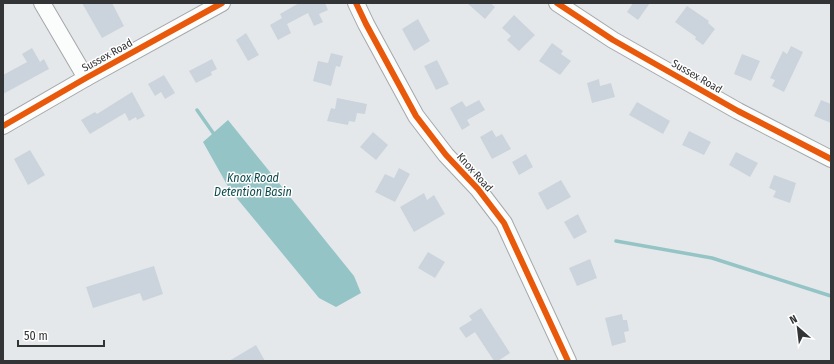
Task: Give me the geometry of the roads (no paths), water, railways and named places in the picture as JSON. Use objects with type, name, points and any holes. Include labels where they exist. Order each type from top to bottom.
[{"type":"street","points":[[42,3],[86,78]]},
{"type":"street","name":"Sussex Road","points":[[3,126],[86,78],[222,3]]},
{"type":"street","name":"Knox Road","points":[[356,3],[416,116],[446,155],[478,189],[504,223],[568,361]]},
{"type":"street","name":"Sussex Road","points":[[557,3],[613,40],[738,111],[831,159]]},
{"type":"water","name":"Knox Road Detention Basin","points":[[228,120],[354,276],[361,293],[336,307],[319,298],[230,190],[203,142]]},
{"type":"waterway","points":[[197,110],[216,137]]},
{"type":"waterway","points":[[616,241],[712,258],[831,296]]}]
